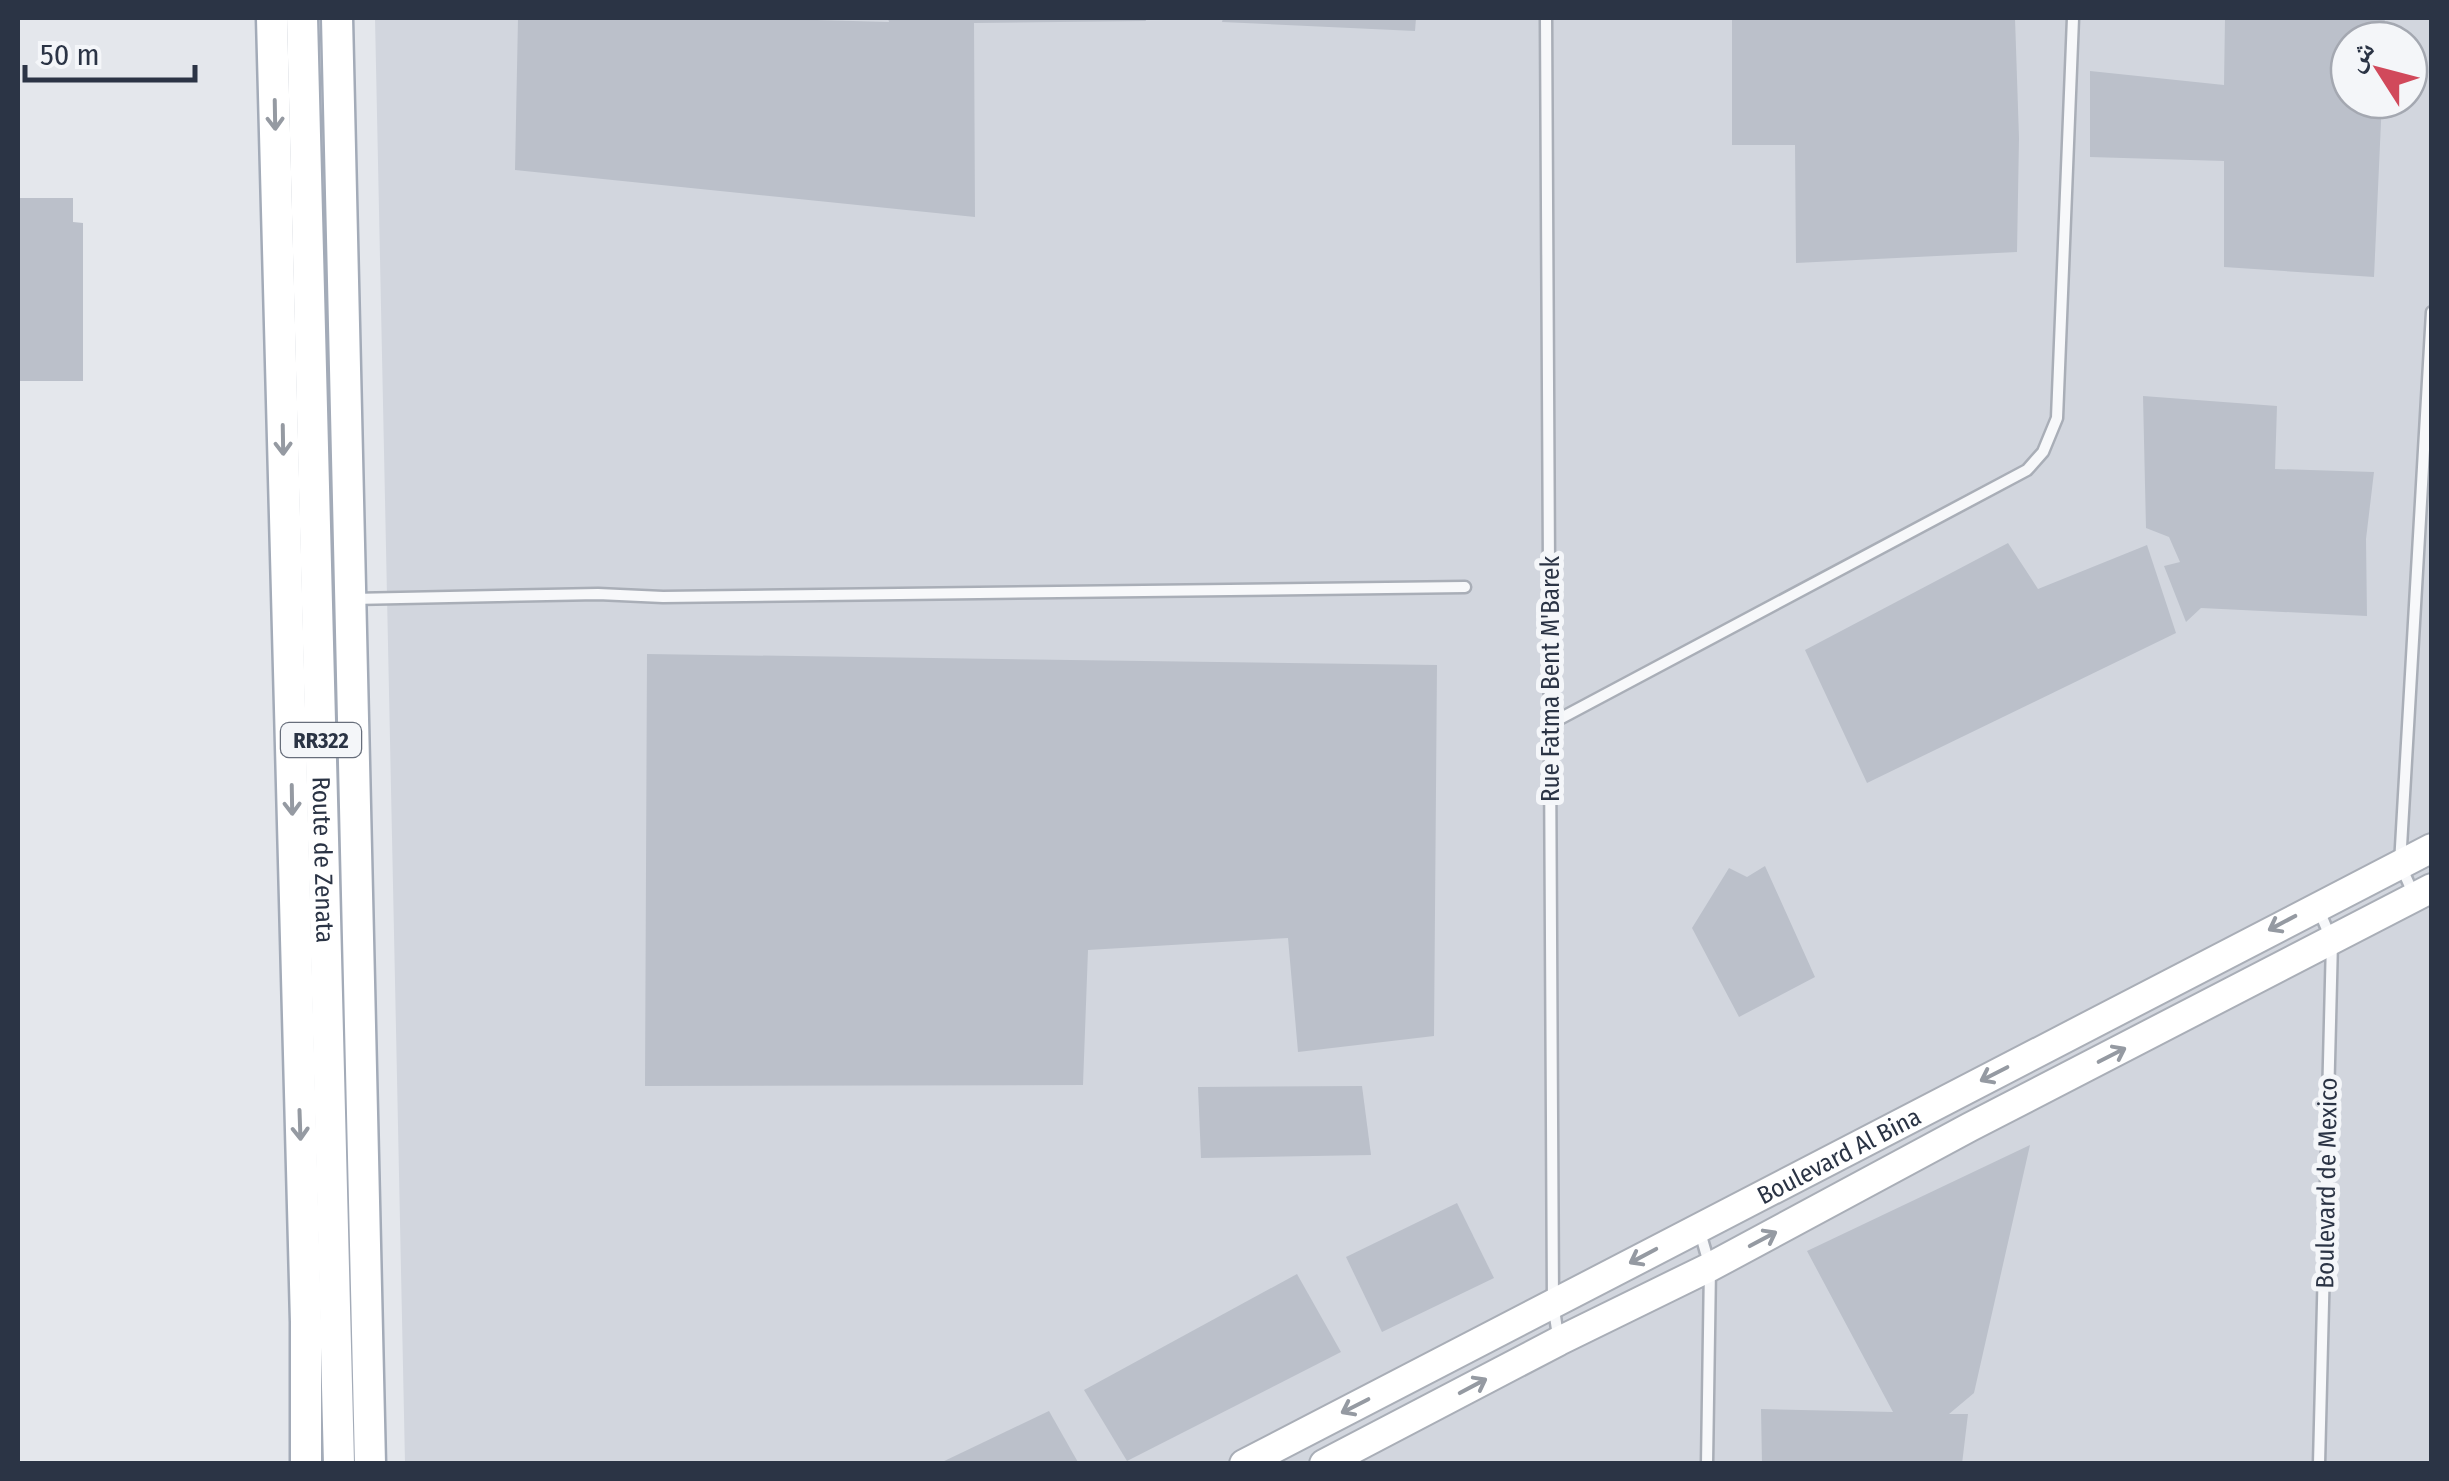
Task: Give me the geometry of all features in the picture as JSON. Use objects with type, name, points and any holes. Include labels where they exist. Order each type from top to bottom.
[{"type":"main road","name":"Route de Zenata","points":[[272,18],[306,1322],[306,1464]]},
{"type":"main road","name":"Route de Zenata","points":[[302,18],[339,1464]]},
{"type":"main road","name":"Route de Zenata","points":[[322,18],[356,1323],[356,1464]]},
{"type":"main road","name":"Route de Zenata","points":[[337,18],[370,1464]]},
{"type":"main road","name":"Boulevard Al Bina","points":[[1244,1464],[2432,848]]},
{"type":"main road","name":"Boulevard Al Bina","points":[[1324,1464],[1710,1267],[2423,892]]},
{"type":"lane","name":"Rue Fatma Bent M'Barek","points":[[1546,18],[1553,1302],[1559,1341]]},
{"type":"lane","points":[[1550,724],[2028,470],[2043,452],[2057,418],[2073,18]]},
{"type":"lane","points":[[2423,892],[2400,864],[2432,312]]},
{"type":"lane","points":[[351,600],[598,594],[664,597],[1465,587]]},
{"type":"lane","name":"Boulevard de Mexico","points":[[2317,905],[2332,941],[2319,1464]]},
{"type":"lane","points":[[1699,1227],[1710,1267],[1707,1464]]},
{"type":"shaded area","points":[[375,18],[2431,18],[2431,1463],[405,1463]]},
{"type":"building","points":[[518,18],[1146,21],[974,23],[975,217],[515,170]]},
{"type":"building","points":[[1223,18],[1416,18],[1415,31],[1222,22]]},
{"type":"building","points":[[1732,18],[2015,18],[2017,252],[1796,263],[1795,145],[1732,145]]},
{"type":"building","points":[[2225,18],[2385,18],[2329,20],[2329,120],[2381,120],[2374,277],[2224,267],[2224,161],[2090,157],[2090,71],[2224,85]]},
{"type":"building","points":[[18,198],[73,198],[73,222],[83,223],[83,381],[18,381]]},
{"type":"building","points":[[2143,396],[2277,406],[2275,469],[2374,472],[2366,539],[2367,616],[2201,608],[2186,622],[2164,566],[2180,562],[2169,537],[2146,528]]},
{"type":"building","points":[[2008,543],[2038,589],[2147,545],[2176,633],[1867,783],[1805,650]]},
{"type":"building","points":[[647,654],[1437,665],[1434,1036],[1298,1052],[1288,938],[1088,950],[1083,1085],[645,1086]]},
{"type":"building","points":[[1765,866],[1815,977],[1739,1017],[1692,928],[1729,868],[1747,877]]},
{"type":"building","points":[[1362,1086],[1371,1155],[1201,1158],[1198,1087]]},
{"type":"building","points":[[2030,1145],[1974,1393],[1949,1414],[1968,1414],[1962,1464],[1762,1464],[1761,1409],[1893,1412],[1807,1251]]},
{"type":"building","points":[[1457,1203],[1494,1278],[1382,1332],[1346,1257]]},
{"type":"building","points":[[1297,1274],[1341,1352],[1127,1461],[1084,1390]]},
{"type":"building","points":[[1049,1411],[1079,1464],[938,1464]]}]
